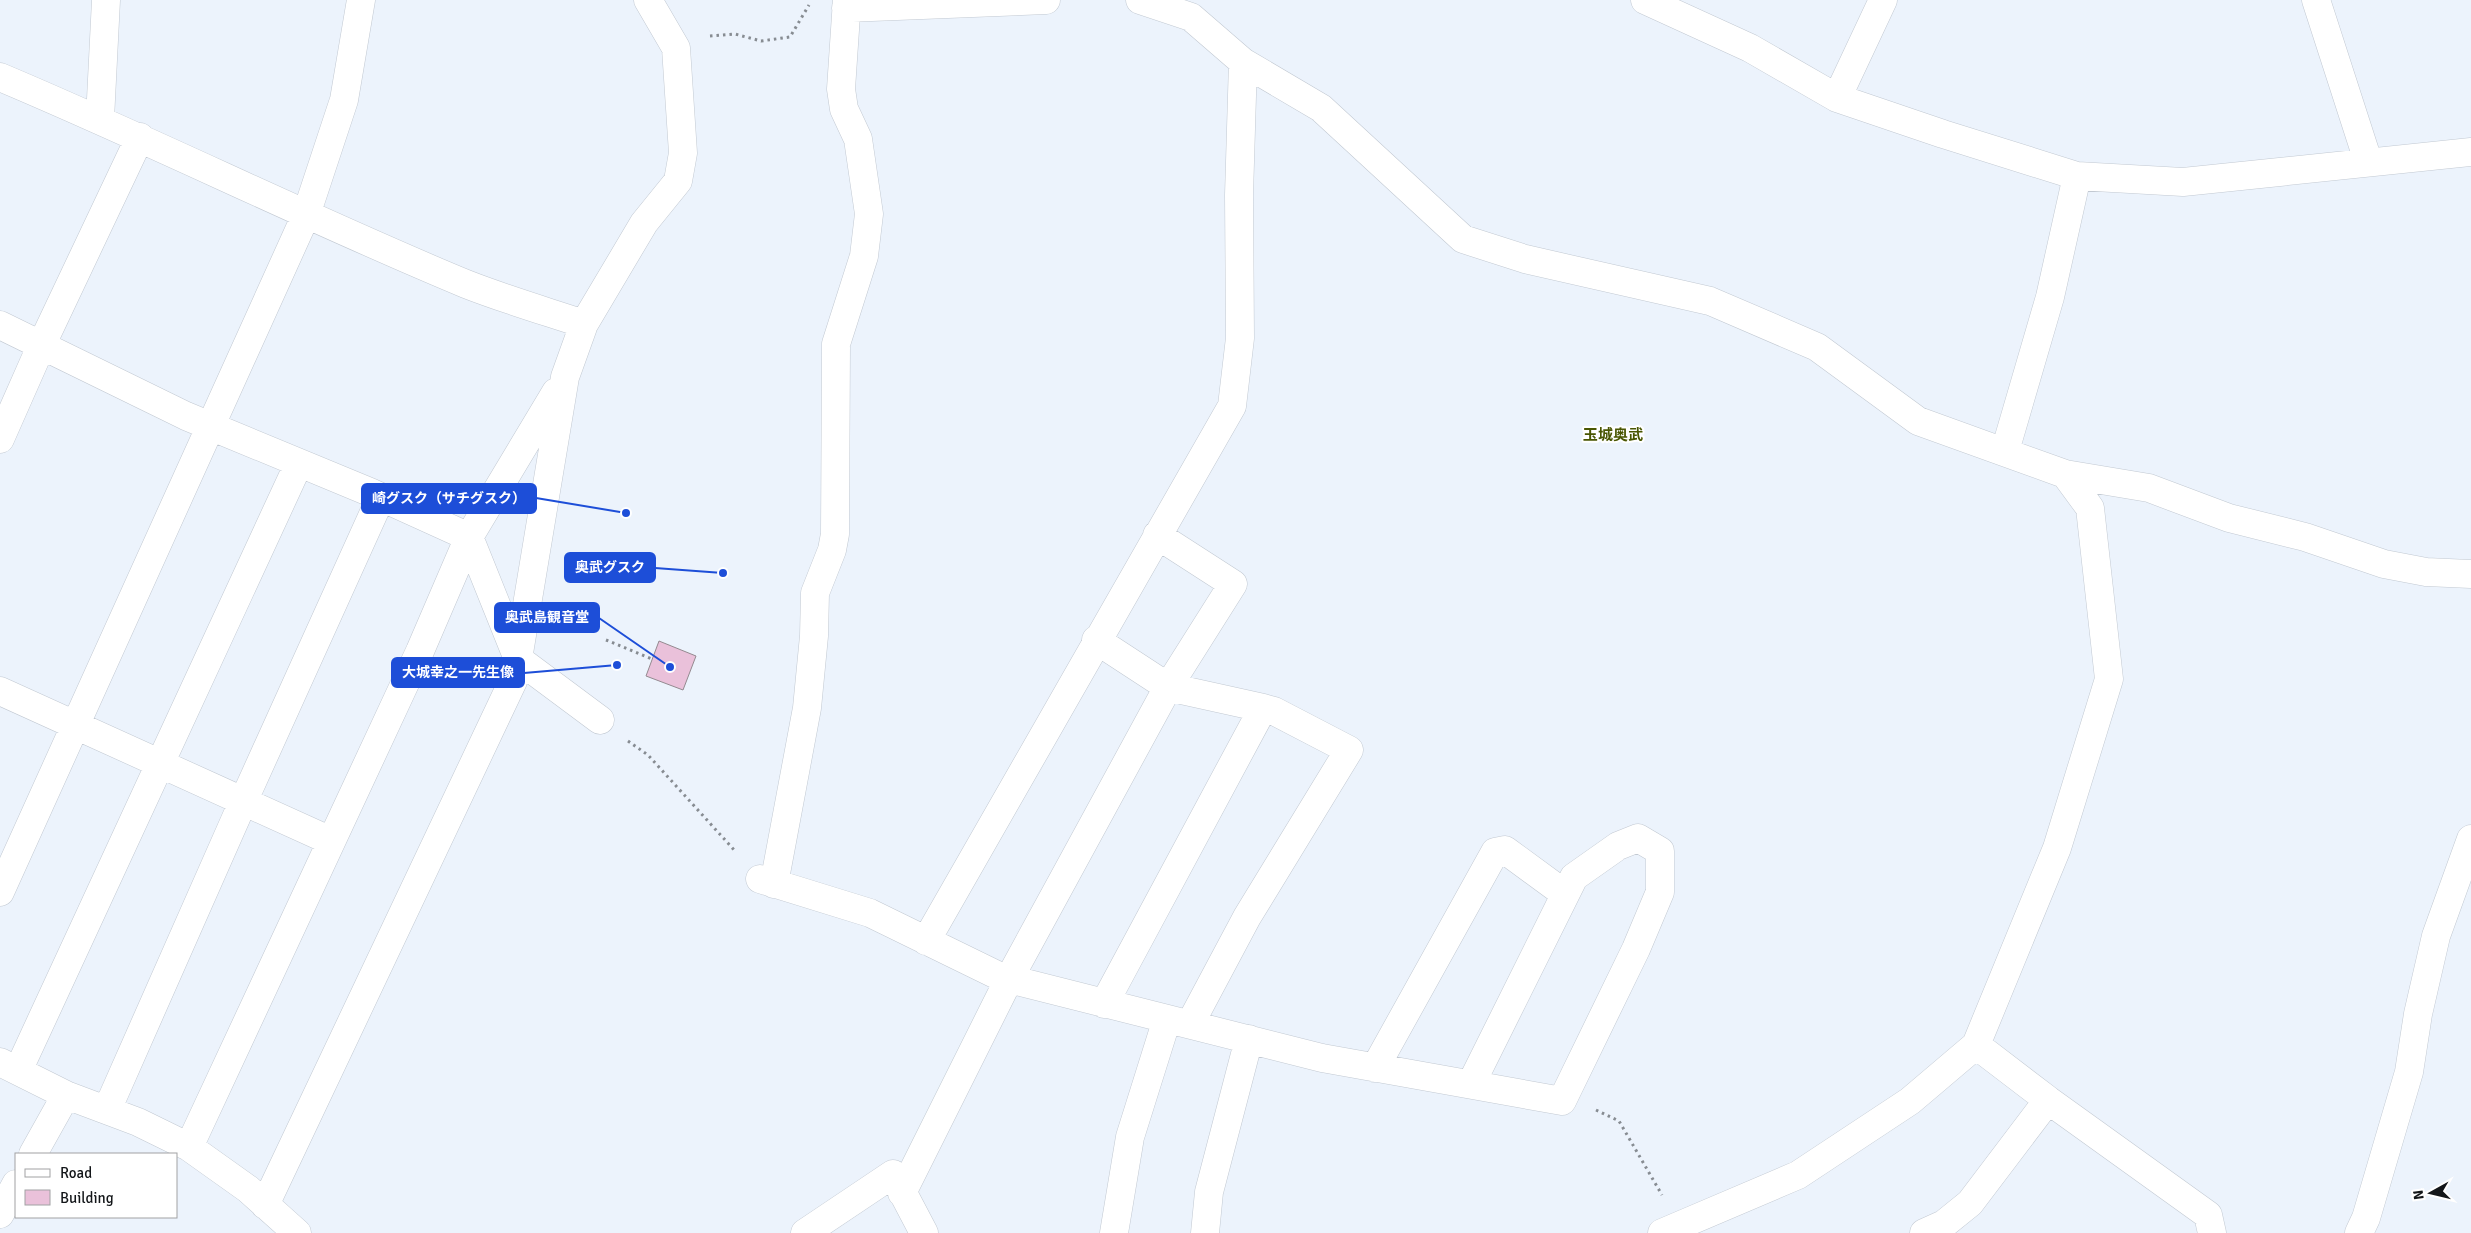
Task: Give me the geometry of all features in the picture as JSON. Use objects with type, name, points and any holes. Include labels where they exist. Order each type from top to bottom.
[{"type":"street","points":[[100,119],[106,0]]},
{"type":"street","points":[[0,892],[306,215],[344,100],[361,0]]},
{"type":"street","points":[[265,1205],[512,681],[518,659],[565,377],[584,324],[644,223],[678,181],[683,154],[676,48],[648,0]]},
{"type":"street","points":[[1046,0],[846,4],[841,88],[844,109],[858,139],[869,214],[864,256],[836,344],[835,534],[832,550],[815,594],[814,636],[806,716],[767,882],[870,913],[1009,979],[1322,1058],[1375,1068],[1562,1100],[1636,949],[1660,892],[1660,851],[1638,838],[1618,846],[1574,877],[1470,1084]]},
{"type":"street","points":[[1140,0],[1191,17],[1243,62],[1321,108],[1463,239],[1526,259],[1710,301],[1817,347],[1918,421],[2065,474],[2149,488],[2229,518],[2305,537],[2384,564],[2426,572],[2471,574]]},
{"type":"street","points":[[1645,0],[1750,48],[1837,98],[1943,134],[2078,176],[2183,182],[2368,161],[2471,152]]},
{"type":"street","points":[[1837,98],[1883,0]]},
{"type":"street","points":[[2316,0],[2368,161]]},
{"type":"street","points":[[926,941],[1096,640],[1214,442],[1232,406],[1240,338],[1239,195],[1243,62]]},
{"type":"street","points":[[0,77],[140,137],[306,215],[468,284],[584,324]]},
{"type":"street","points":[[0,439],[42,344],[140,137]]},
{"type":"street","points":[[2005,451],[2050,297],[2078,176]]},
{"type":"street","points":[[0,325],[209,426],[381,497],[469,537],[518,659],[600,720]]},
{"type":"street","points":[[189,1147],[420,651],[469,537],[565,377]]},
{"type":"street","points":[[297,1233],[248,1189],[189,1147],[108,1110],[66,1095],[9,1066],[161,764],[299,462]]},
{"type":"street","points":[[1671,1230],[1798,1175],[1910,1101],[1976,1045],[2057,848],[2109,679],[2090,508],[2065,474]]},
{"type":"street","points":[[108,1110],[243,802],[381,497]]},
{"type":"street","points":[[902,1193],[1009,979],[1168,687],[1233,584],[1157,535]]},
{"type":"street","points":[[1096,640],[1168,687],[1274,711],[1349,750],[1178,1022],[1130,1137],[1114,1233]]},
{"type":"street","points":[[0,691],[331,842]]},
{"type":"street","points":[[1104,1004],[1263,708]]},
{"type":"street","points":[[2359,1233],[2366,1218],[2409,1072],[2418,1014],[2436,936],[2471,840]]},
{"type":"street","points":[[1375,1068],[1495,852],[1505,850],[1565,894]]},
{"type":"street","points":[[1205,1233],[1209,1192],[1249,1039]]},
{"type":"street","points":[[1976,1045],[2048,1100],[2208,1215],[2212,1233]]},
{"type":"street","points":[[34,1153],[66,1095]]},
{"type":"street","points":[[1924,1233],[1944,1224],[1970,1203],[2048,1100]]},
{"type":"street","points":[[805,1233],[893,1174],[924,1233]]},
{"type":"street","points":[[0,1214],[15,1186]]},
{"type":"path","points":[[676,48],[708,37],[736,34],[761,41],[790,36],[812,0]]},
{"type":"path","points":[[606,640],[652,659]]},
{"type":"path","points":[[600,720],[648,756],[767,882]]},
{"type":"path","points":[[1562,1100],[1586,1105],[1619,1121],[1671,1230]]},
{"type":"building","points":[[659,641],[696,656],[683,690],[646,676]]},
{"type":"place","name":"崎グスク（サチグスク）","points":[[626,513]]},
{"type":"place","name":"奥武グスク","points":[[723,573]]},
{"type":"place","name":"大城幸之一先生像","points":[[617,665]]},
{"type":"place","name":"奥武島観音堂","points":[[670,667]]},
{"type":"district","name":"玉城奥武","points":[[1613,435]]}]
